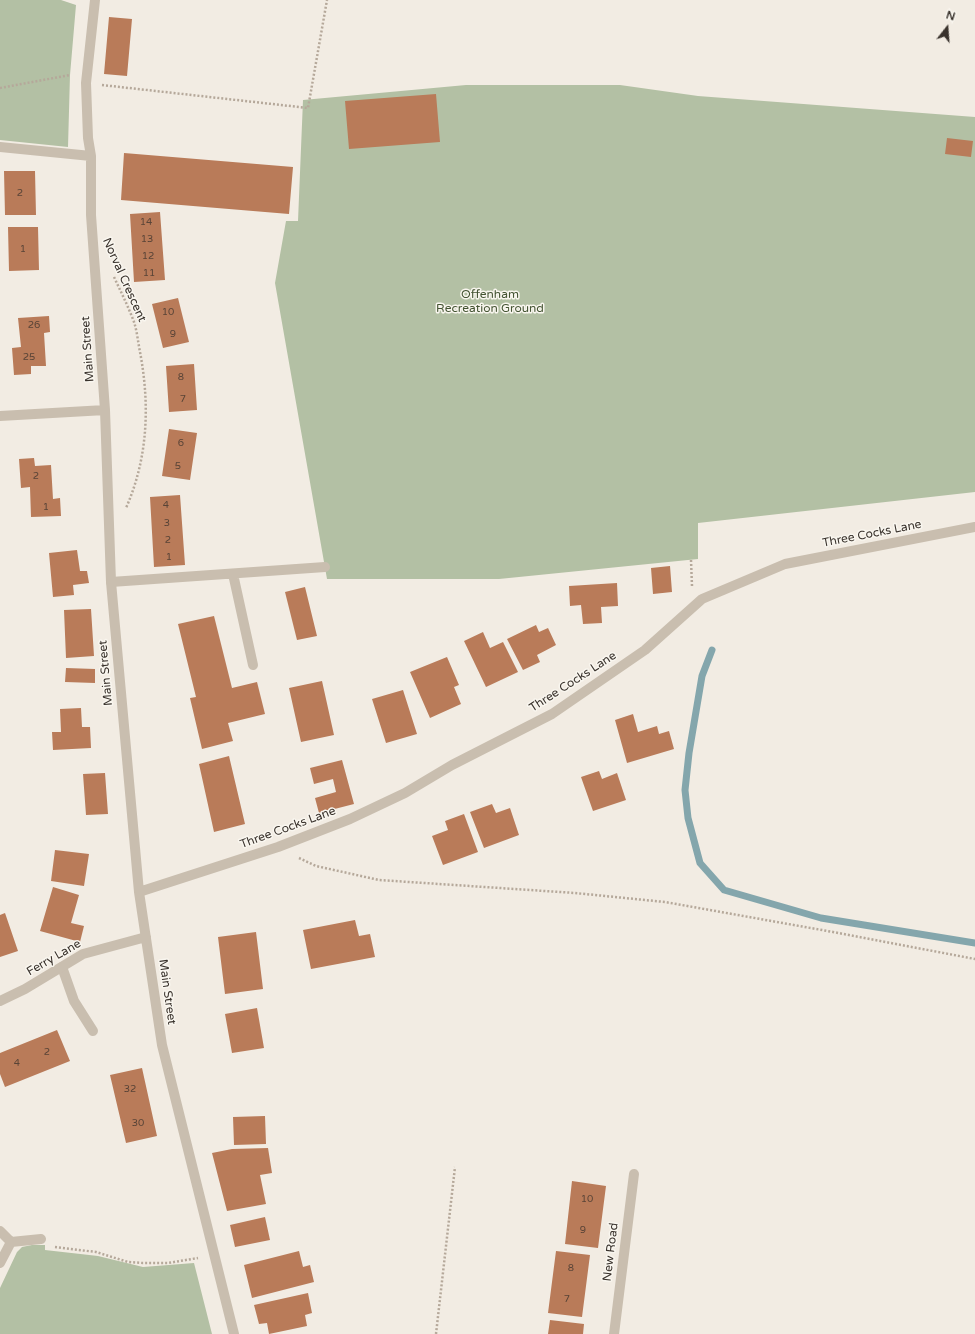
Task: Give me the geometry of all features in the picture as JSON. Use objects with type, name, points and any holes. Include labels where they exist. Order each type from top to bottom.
[{"type":"street","name":"Main Street","points":[[95,0],[86,80],[88,138],[92,156],[91,215],[105,410],[111,582],[139,892],[162,1045],[234,1334]]},
{"type":"street","points":[[0,147],[92,156]]},
{"type":"street","points":[[0,416],[105,410]]},
{"type":"street","name":"Three Cocks Lane","points":[[139,892],[278,847],[350,819],[405,794],[452,766],[552,714],[645,650],[702,599],[784,564],[975,527]]},
{"type":"street","points":[[111,582],[325,567]]},
{"type":"street","points":[[233,574],[253,664]]},
{"type":"street","name":"Ferry Lane","points":[[0,1001],[25,989],[83,954],[146,937]]},
{"type":"street","points":[[62,967],[74,1001],[94,1031]]},
{"type":"street","name":"New Road","points":[[614,1334],[634,1174]]},
{"type":"street","points":[[0,1231],[11,1242]]},
{"type":"street","points":[[11,1242],[41,1239]]},
{"type":"street","points":[[0,1264],[11,1242]]},
{"type":"path","points":[[0,88],[70,75],[86,80],[308,108],[327,0]]},
{"type":"path","name":"Norval Crescent","points":[[111,272],[134,323],[144,375],[147,406],[145,443],[133,493],[124,512]]},
{"type":"path","points":[[278,847],[316,866],[379,880],[574,893],[665,902],[825,930],[975,959]]},
{"type":"path","points":[[436,1334],[455,1167]]},
{"type":"path","points":[[41,1239],[50,1246],[96,1252],[128,1262],[168,1263],[215,1256]]},
{"type":"green space","points":[[0,0],[61,0],[76,5],[70,75],[68,147],[0,140]]},
{"type":"green space","name":"Offenham Recreation Ground","points":[[466,85],[620,85],[698,96],[975,117],[975,492],[698,523],[698,559],[499,579],[327,579],[275,283],[286,221],[298,221],[303,100]]},
{"type":"green space","points":[[45,1245],[45,1250],[98,1256],[143,1267],[194,1263],[212,1334],[0,1334],[0,1288],[17,1252],[22,1247]]},
{"type":"building","points":[[109,17],[132,19],[127,76],[104,74]]},
{"type":"building","points":[[436,94],[440,142],[349,149],[345,101]]},
{"type":"building","points":[[947,138],[973,141],[971,157],[945,154]]},
{"type":"building","points":[[124,153],[293,167],[289,214],[121,200]]},
{"type":"building","points":[[4,171],[35,171],[36,215],[5,215]]},
{"type":"building","points":[[160,212],[165,280],[134,282],[130,214]]},
{"type":"building","points":[[8,227],[38,227],[39,270],[9,271]]},
{"type":"building","points":[[178,298],[189,342],[163,348],[152,304]]},
{"type":"building","points":[[49,316],[50,332],[44,333],[46,366],[31,366],[31,374],[14,375],[12,348],[21,347],[18,318]]},
{"type":"building","points":[[194,364],[197,410],[169,412],[166,366]]},
{"type":"building","points":[[169,429],[197,433],[190,480],[162,476]]},
{"type":"building","points":[[34,458],[35,466],[51,465],[53,499],[60,498],[61,516],[31,517],[30,487],[21,488],[19,459]]},
{"type":"building","points":[[180,495],[185,565],[154,567],[150,497]]},
{"type":"building","points":[[77,550],[80,571],[87,571],[89,583],[73,585],[74,595],[53,597],[49,553]]},
{"type":"building","points":[[670,566],[672,592],[653,594],[651,568]]},
{"type":"building","points":[[617,583],[618,606],[601,607],[602,623],[583,624],[581,605],[570,606],[569,586]]},
{"type":"building","points":[[305,587],[317,636],[297,640],[285,592]]},
{"type":"building","points":[[91,609],[94,656],[66,658],[64,610]]},
{"type":"building","points":[[214,616],[232,688],[257,682],[265,714],[228,723],[233,741],[202,749],[190,698],[196,697],[178,624]]},
{"type":"building","points":[[536,625],[539,632],[548,628],[556,645],[537,655],[540,662],[523,670],[507,639]]},
{"type":"building","points":[[483,632],[490,648],[503,642],[518,672],[486,687],[464,641]]},
{"type":"building","points":[[447,657],[459,685],[454,687],[461,704],[430,718],[410,672]]},
{"type":"building","points":[[66,668],[95,669],[95,683],[65,682]]},
{"type":"building","points":[[322,681],[334,735],[301,742],[289,688]]},
{"type":"building","points":[[403,690],[417,734],[386,743],[372,699]]},
{"type":"building","points":[[81,708],[82,727],[90,727],[91,748],[53,750],[52,732],[61,732],[60,709]]},
{"type":"building","points":[[633,714],[638,732],[657,726],[659,734],[669,731],[674,749],[627,763],[615,720]]},
{"type":"building","points":[[229,756],[245,824],[214,832],[199,764]]},
{"type":"building","points":[[342,760],[354,804],[319,813],[315,798],[336,792],[333,779],[314,784],[310,768]]},
{"type":"building","points":[[599,771],[602,779],[617,773],[626,800],[593,811],[581,777]]},
{"type":"building","points":[[105,773],[108,814],[86,815],[83,774]]},
{"type":"building","points":[[492,804],[496,813],[510,808],[519,835],[484,848],[470,812]]},
{"type":"building","points":[[464,814],[478,852],[443,865],[432,836],[448,830],[445,821]]},
{"type":"building","points":[[55,850],[89,854],[84,886],[51,881]]},
{"type":"building","points":[[53,887],[79,895],[71,923],[84,926],[80,942],[40,931]]},
{"type":"building","points":[[5,913],[18,951],[0,957],[0,915]]},
{"type":"building","points":[[355,920],[359,936],[370,934],[375,957],[311,969],[303,930]]},
{"type":"building","points":[[256,932],[263,989],[225,994],[218,937]]},
{"type":"building","points":[[257,1008],[264,1048],[232,1053],[225,1014]]},
{"type":"building","points":[[57,1030],[70,1061],[5,1087],[0,1074],[0,1053]]},
{"type":"building","points":[[142,1068],[157,1136],[126,1143],[110,1075]]},
{"type":"building","points":[[265,1116],[266,1144],[234,1145],[233,1117]]},
{"type":"building","points":[[268,1148],[272,1173],[260,1175],[266,1204],[227,1211],[212,1153],[232,1149]]},
{"type":"building","points":[[572,1181],[606,1186],[598,1248],[565,1244]]},
{"type":"building","points":[[265,1217],[270,1240],[235,1247],[230,1225]]},
{"type":"building","points":[[299,1251],[303,1267],[310,1265],[314,1282],[252,1298],[244,1265]]},
{"type":"building","points":[[556,1251],[590,1255],[582,1317],[548,1313]]},
{"type":"building","points":[[308,1293],[312,1313],[305,1315],[307,1326],[269,1334],[267,1323],[259,1324],[254,1305]]},
{"type":"building","points":[[550,1320],[584,1324],[583,1334],[548,1334]]},
{"type":"waterway","points":[[712,650],[702,676],[689,753],[685,790],[688,818],[700,863],[724,890],[821,918],[975,943]]}]
